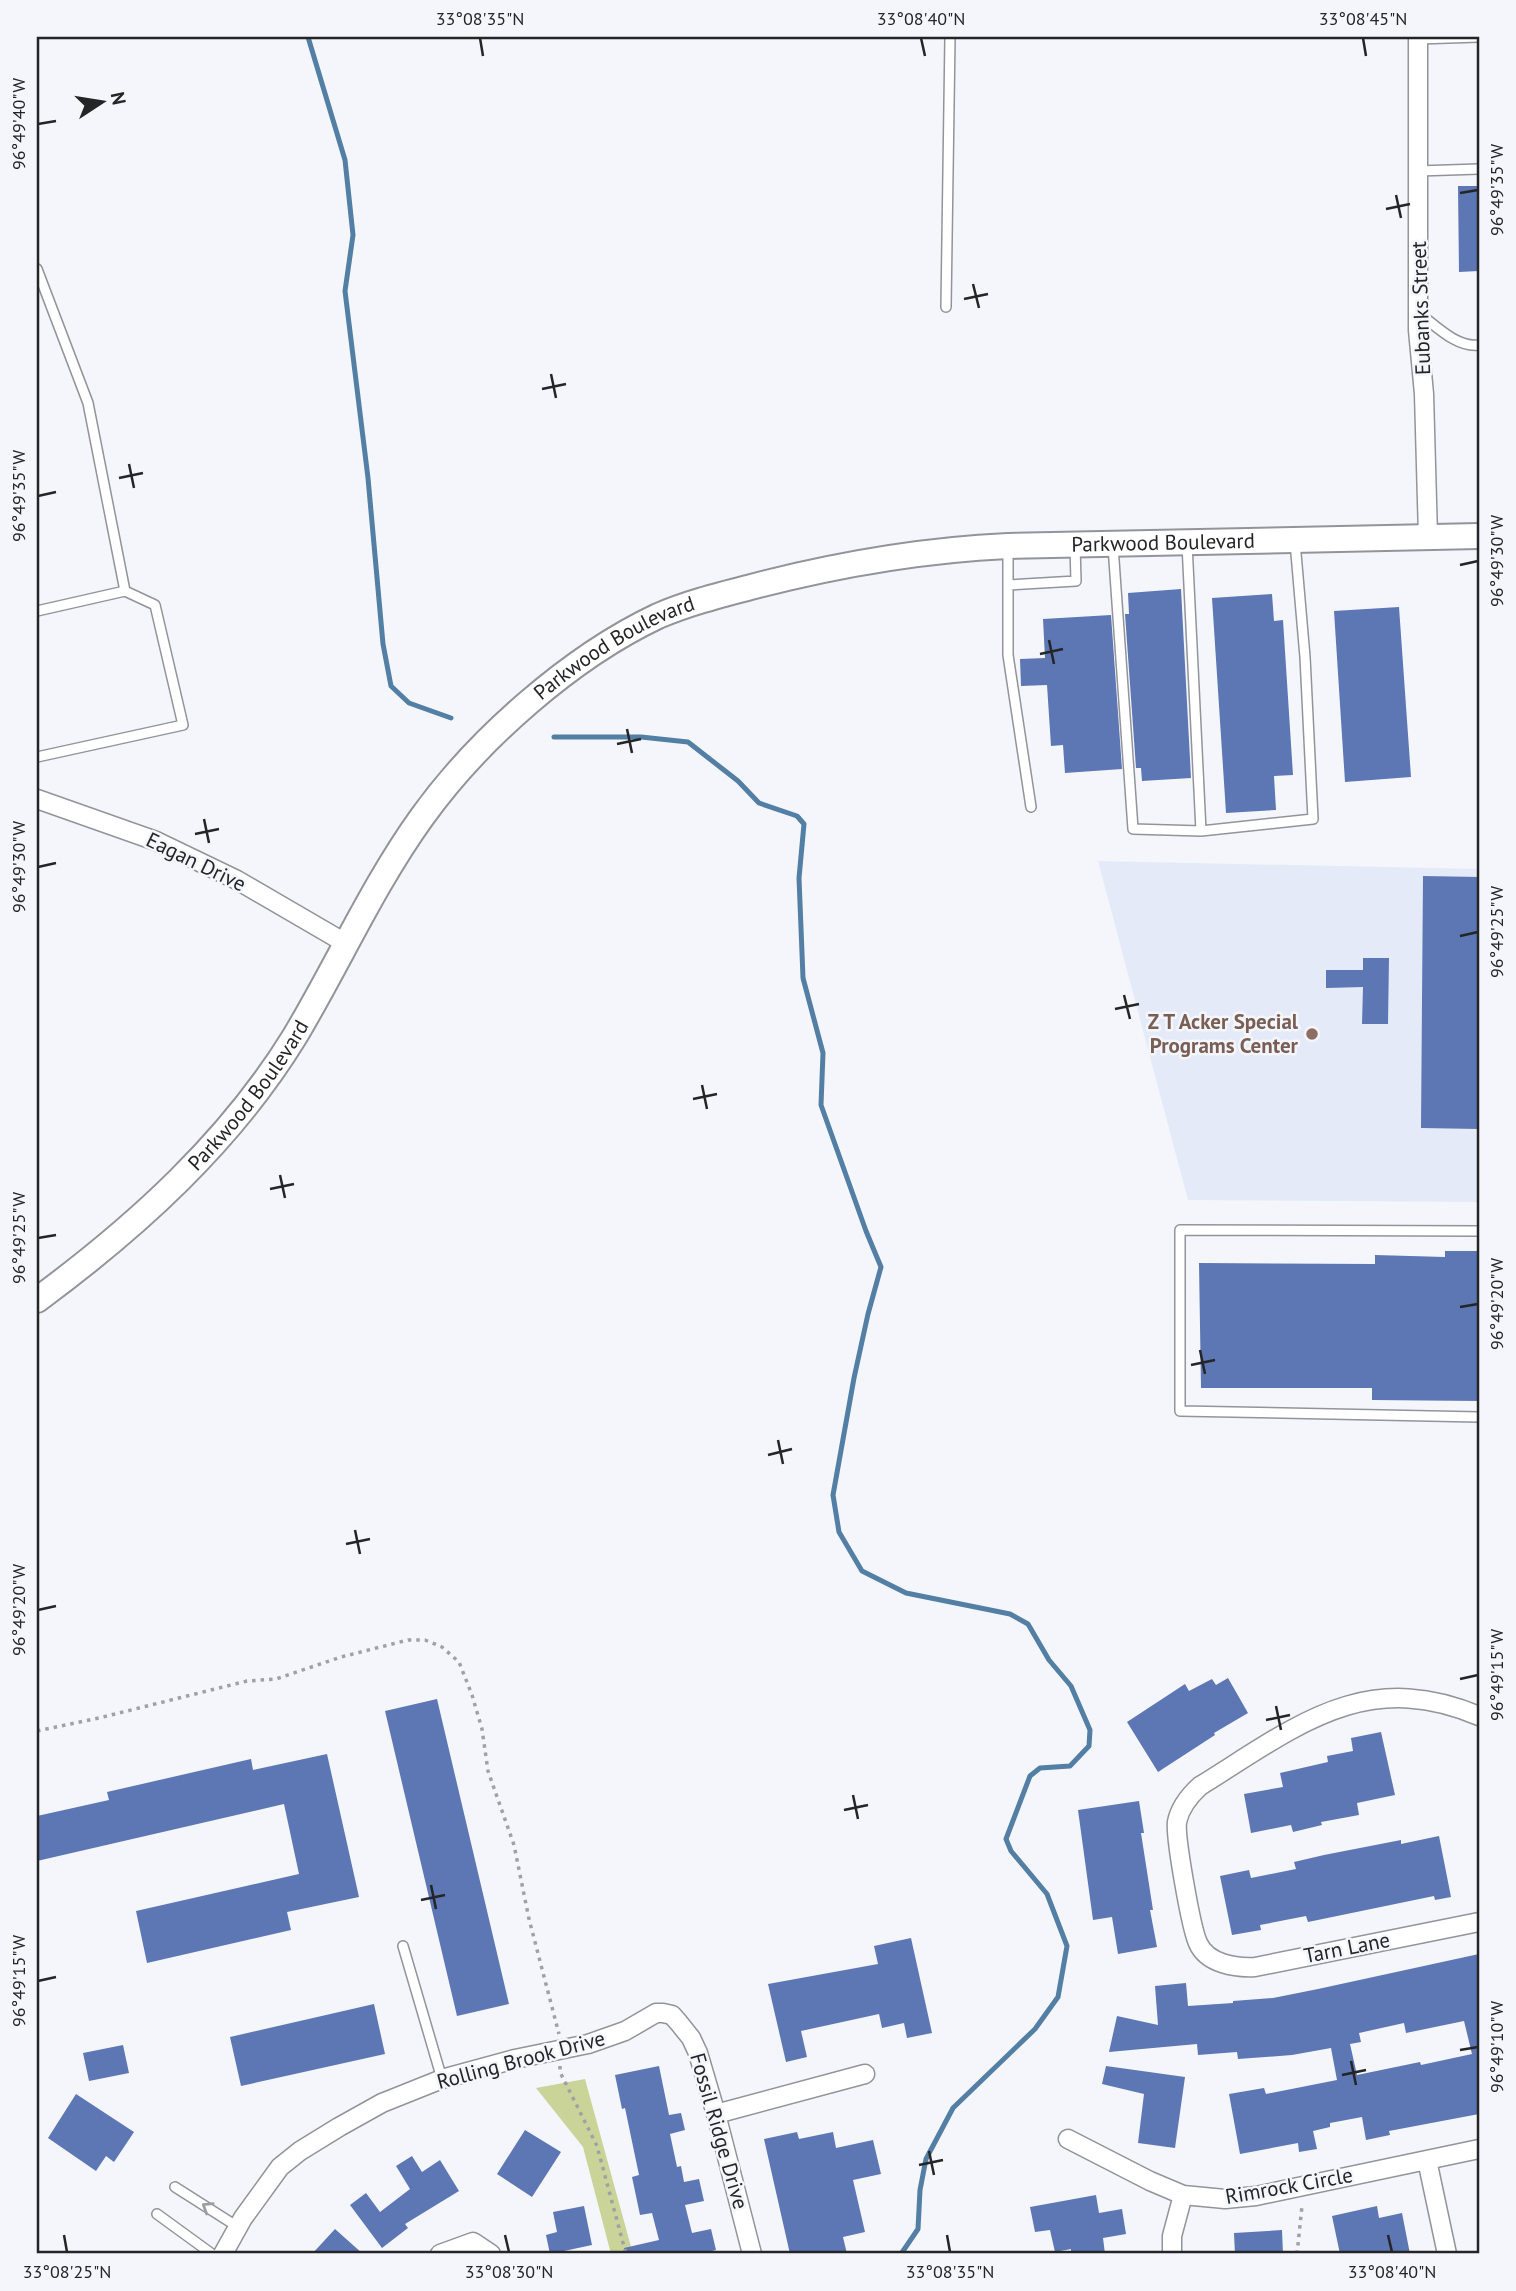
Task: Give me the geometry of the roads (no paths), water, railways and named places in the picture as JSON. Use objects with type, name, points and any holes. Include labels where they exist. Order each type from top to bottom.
[{"type":"main road","name":"Parkwood Boulevard","points":[[37,1300],[124,1233],[167,1193],[219,1137],[260,1087],[293,1039],[378,888],[422,817],[461,770],[531,701],[619,636],[660,615],[702,600],[768,582],[901,555],[1008,546],[1479,536]]},
{"type":"street","name":"Eubanks Street","points":[[1418,38],[1418,313],[1424,394],[1428,537]]},
{"type":"street","name":"Eagan Drive","points":[[37,799],[156,841],[237,880],[347,944]]},
{"type":"street","name":"Tarn Lane","points":[[1479,1716],[1458,1707],[1413,1698],[1384,1698],[1323,1713],[1297,1726],[1193,1792],[1180,1813],[1177,1837],[1198,1943],[1215,1960],[1234,1967],[1255,1967],[1479,1922]]},
{"type":"street","name":"Rolling Brook Drive","points":[[223,2254],[256,2199],[281,2167],[300,2151],[382,2103],[442,2079],[515,2059],[603,2040],[656,2013],[672,2015]]},
{"type":"street","name":"Fossil Ridge Drive","points":[[672,2015],[691,2038],[698,2053],[752,2254]]},
{"type":"street","points":[[716,2114],[865,2074]]},
{"type":"street","name":"Rimrock Circle","points":[[1068,2138],[1150,2181],[1183,2195],[1225,2199],[1256,2196],[1479,2149]]},
{"type":"street","points":[[1427,2160],[1447,2254]]},
{"type":"street","points":[[1172,2254],[1172,2236],[1183,2195]]},
{"type":"street","points":[[440,2254],[473,2242],[489,2252]]},
{"type":"lane","points":[[946,307],[950,37]]},
{"type":"lane","points":[[1418,38],[1479,37]]},
{"type":"lane","points":[[1418,171],[1479,169]]},
{"type":"lane","points":[[37,270],[88,403],[125,591]]},
{"type":"lane","points":[[1418,313],[1450,337],[1473,346],[1479,345]]},
{"type":"lane","points":[[1113,544],[1133,829],[1201,831],[1313,819],[1295,540]]},
{"type":"lane","points":[[1186,543],[1201,831]]},
{"type":"lane","points":[[1008,585],[1076,581],[1075,545]]},
{"type":"lane","points":[[1008,546],[1008,655],[1031,807]]},
{"type":"lane","points":[[37,611],[125,591],[155,605],[183,725],[37,757]]},
{"type":"lane","points":[[1479,1231],[1180,1230],[1180,1411],[1479,1417]]},
{"type":"lane","points":[[403,1946],[442,2079]]},
{"type":"lane","points":[[175,2187],[238,2227]]},
{"type":"lane","points":[[157,2214],[212,2254]]},
{"type":"waterway","points":[[308,37],[345,160],[353,235],[345,291],[368,478],[383,644],[391,686],[409,703],[451,718]]},
{"type":"waterway","points":[[554,737],[641,737],[688,742],[738,781],[759,803],[797,816],[804,824],[799,878],[803,978],[823,1053],[821,1105],[881,1267],[854,1378],[833,1495],[839,1532],[862,1571],[906,1593],[1010,1614],[1028,1624],[1049,1660],[1071,1686],[1090,1730],[1089,1746],[1070,1766],[1040,1768],[1030,1776],[1006,1839],[1011,1851],[1047,1894],[1067,1946],[1058,1997],[1035,2029],[953,2108],[926,2159],[920,2190],[918,2229],[901,2254]]},
{"type":"place","name":"Z T Acker Special Programs Center","points":[[1312,1034]]}]
